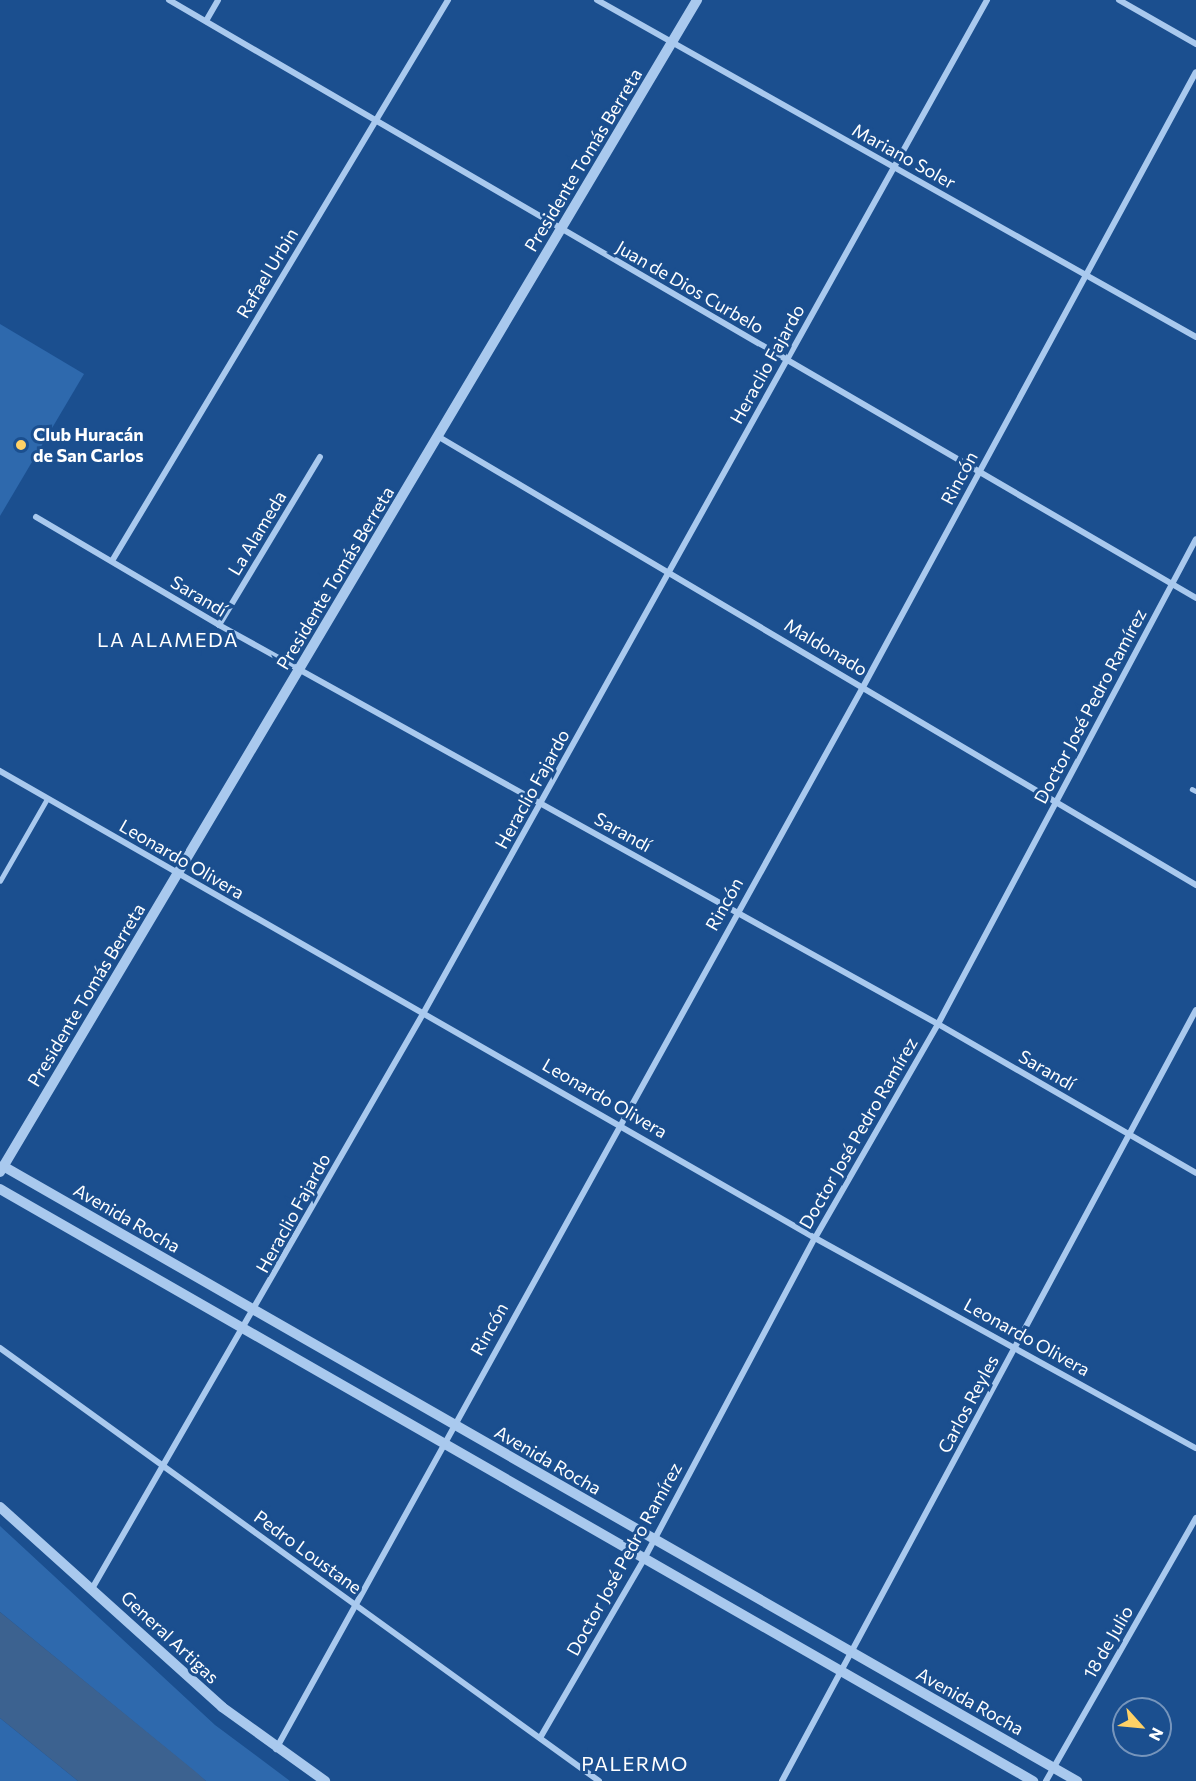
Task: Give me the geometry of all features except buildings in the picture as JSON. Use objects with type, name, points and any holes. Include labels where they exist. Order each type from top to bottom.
[{"type":"street","name":"Juan de Dios Curbelo","points":[[169,0],[377,119],[561,230],[981,471],[1196,598]]},
{"type":"street","points":[[206,21],[218,0]]},
{"type":"street","name":"Rafael Urbin","points":[[112,561],[448,0]]},
{"type":"street","name":"Mariano Soler","points":[[597,0],[1196,337]]},
{"type":"street","name":"Presidente Tomás Berreta","points":[[2,1169],[697,0]]},
{"type":"street","name":"Heraclio Fajardo","points":[[93,1587],[245,1329],[424,1012],[987,0]]},
{"type":"street","points":[[1119,0],[1196,44]]},
{"type":"street","name":"Rincón","points":[[276,1749],[981,471],[1084,275],[1196,72]]},
{"type":"street","name":"Maldonado","points":[[438,437],[671,571],[1196,885]]},
{"type":"street","name":"La Alameda","points":[[219,626],[320,457]]},
{"type":"street","name":"Sarandí","points":[[36,517],[219,626],[938,1024],[1196,1173]]},
{"type":"street","name":"Doctor José Pedro Ramírez","points":[[540,1738],[644,1559],[815,1238],[938,1024],[1196,539]]},
{"type":"street","name":"Leonardo Olivera","points":[[0,771],[815,1238],[1196,1448]]},
{"type":"street","name":"Carlos Reyles","points":[[782,1781],[853,1654],[1196,1010]]},
{"type":"street","name":"Avenida Rocha","points":[[2,1169],[1077,1781]]},
{"type":"street","name":"Avenida Rocha","points":[[0,1189],[1033,1781]]},
{"type":"street","name":"Pedro Loustane","points":[[0,1348],[599,1781]]},
{"type":"street","name":"General Artigas","points":[[0,1507],[93,1587],[222,1707],[276,1749],[325,1781]]},
{"type":"street","name":"18 de Julio","points":[[1046,1781],[1196,1518]]},
{"type":"lane","points":[[0,881],[47,799]]},
{"type":"shaded area","name":"Club Huracán de San Carlos","points":[[0,324],[84,374],[0,516]]},
{"type":"shaded area","points":[[0,1526],[215,1725],[290,1781],[206,1781],[0,1612]]},
{"type":"shaded area","points":[[0,1612],[206,1781],[78,1781],[0,1718]]},
{"type":"shaded area","points":[[0,1718],[78,1781],[0,1781]]},
{"type":"place","name":"Club Huracán de San Carlos","points":[[21,445]]},
{"type":"district","name":"LA ALAMEDA","points":[[168,639]]},
{"type":"district","name":"PALERMO","points":[[635,1763]]}]
